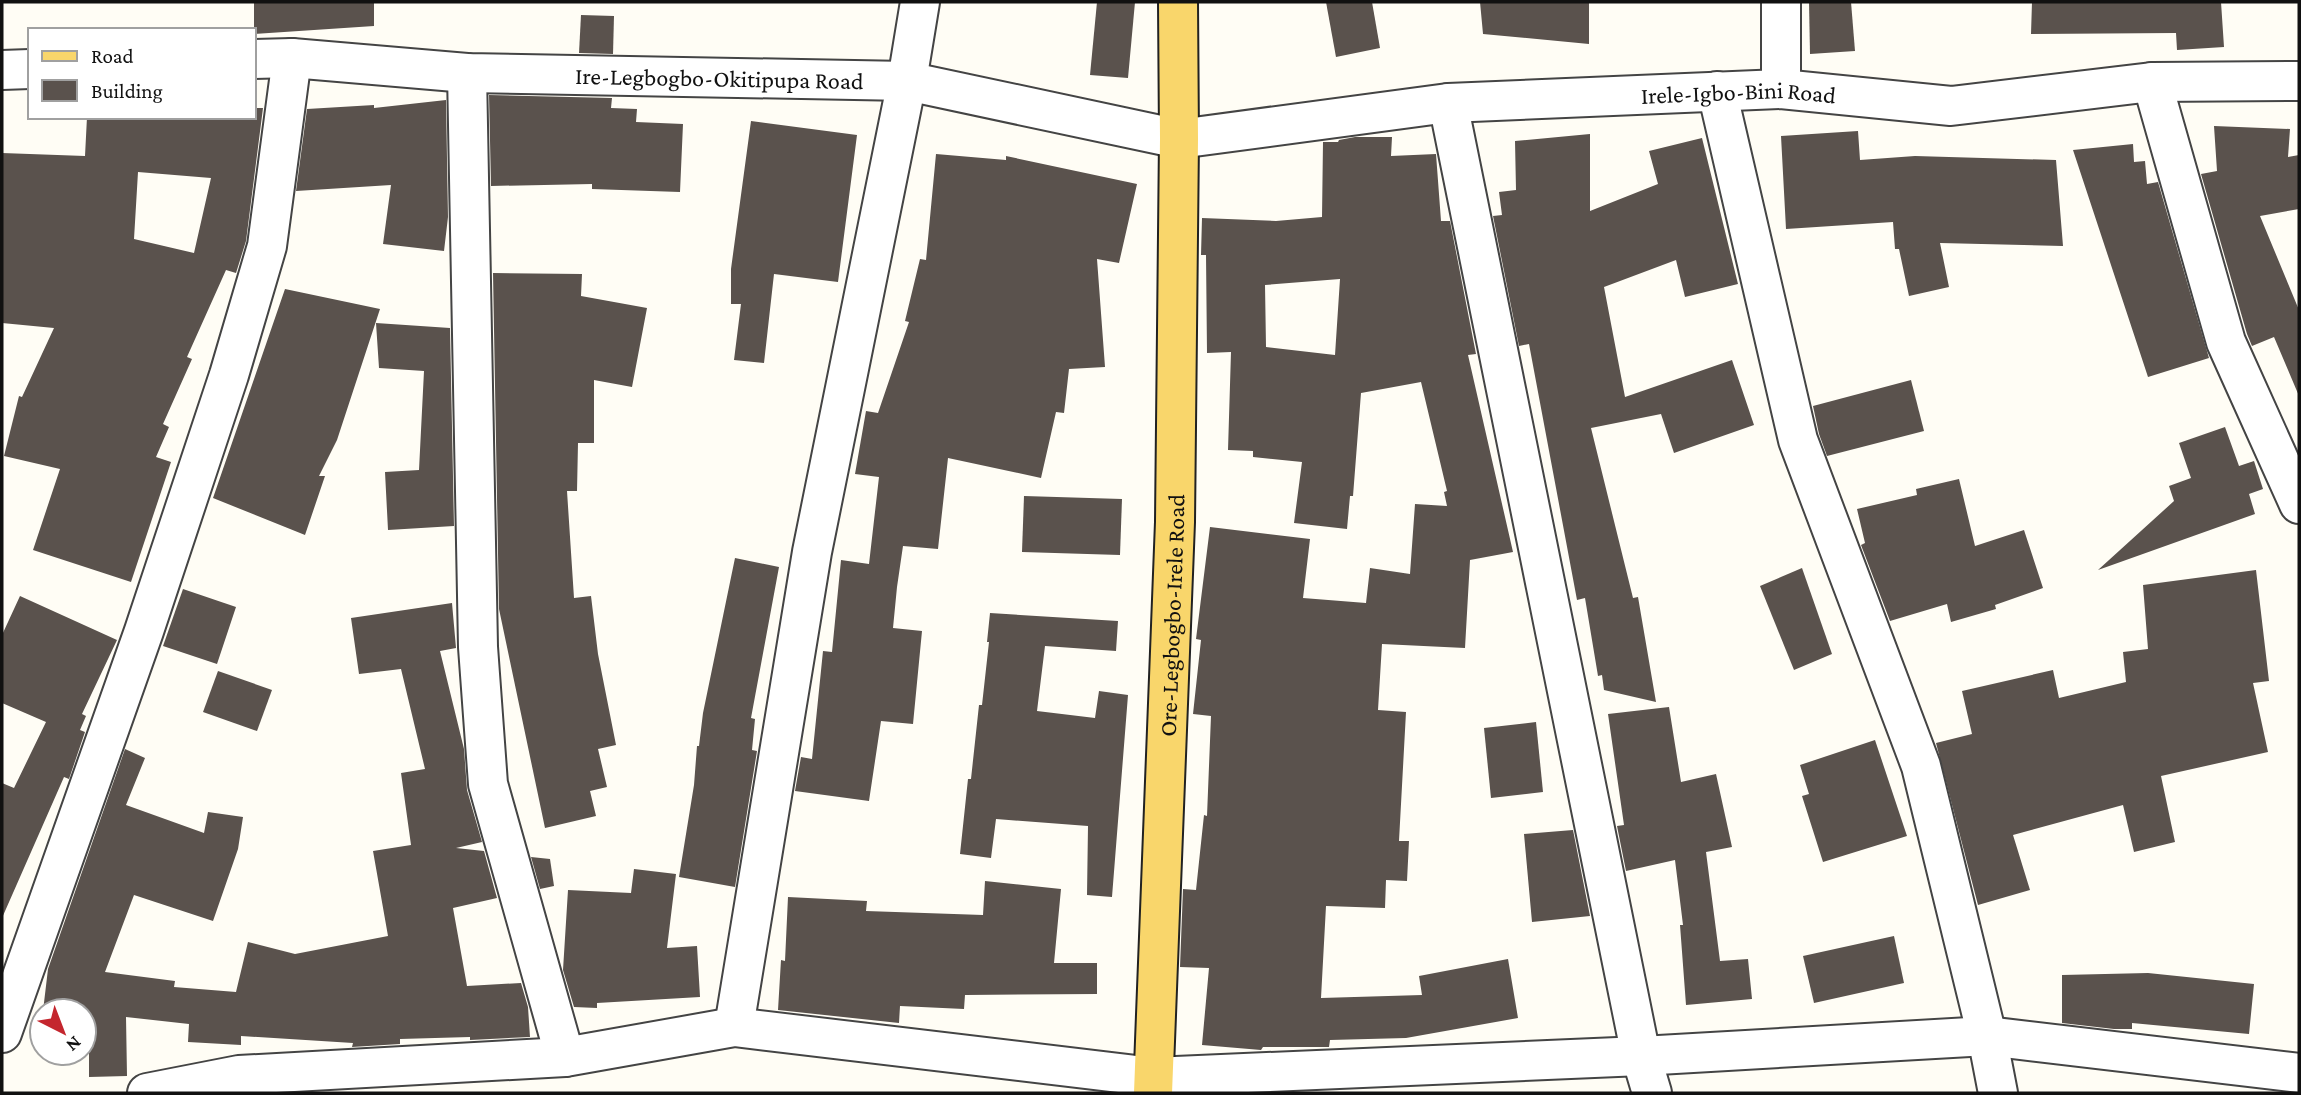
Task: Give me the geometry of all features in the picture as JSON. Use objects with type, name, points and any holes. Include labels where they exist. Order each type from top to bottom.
[{"type":"main road","name":"Ore-Legbogbo-Irele Road","points":[[1153,1085],[1175,522],[1178,2]]},
{"type":"street","points":[[734,1027],[812,552],[907,80],[920,2]]},
{"type":"street","points":[[1781,89],[1782,2]]},
{"type":"street","points":[[2,1033],[144,631],[229,375],[267,246],[292,58]]},
{"type":"street","name":"Ire-Legbogbo-Okitipupa Road","points":[[256,59],[292,58],[467,73],[907,80],[1179,139]]},
{"type":"street","points":[[2,71],[28,69]]},
{"type":"street","points":[[467,73],[478,647],[488,784],[565,1057]]},
{"type":"street","name":"Irele-Igbo-Bini Road","points":[[1179,139],[1448,103],[1781,89],[1951,106],[2152,82],[2299,81]]},
{"type":"street","points":[[2152,82],[2226,342],[2299,504]]},
{"type":"street","points":[[1717,91],[1798,440],[1921,766],[1987,1036],[1998,1093]]},
{"type":"street","points":[[1448,103],[1641,1056],[1652,1093]]},
{"type":"street","points":[[146,1093],[565,1057],[734,1027],[1153,1085],[1987,1036],[2299,1073]]},
{"type":"building","points":[[254,2],[374,2],[374,26],[256,34]]},
{"type":"building","points":[[1097,2],[1135,2],[1128,78],[1090,75]]},
{"type":"building","points":[[1326,2],[1372,2],[1380,48],[1336,57]]},
{"type":"building","points":[[1480,2],[1589,2],[1589,44],[1483,34]]},
{"type":"building","points":[[1809,2],[1851,2],[1855,51],[1810,54]]},
{"type":"building","points":[[2032,2],[2221,2],[2224,47],[2177,50],[2176,33],[2031,34]]},
{"type":"building","points":[[581,15],[614,16],[613,54],[579,53]]},
{"type":"building","points":[[489,95],[612,98],[611,108],[637,109],[636,122],[683,124],[680,192],[592,189],[592,184],[491,186]]},
{"type":"building","points":[[446,100],[448,217],[444,251],[383,244],[391,185],[296,191],[307,109],[374,105],[374,108]]},
{"type":"building","points":[[256,108],[263,108],[246,241],[236,273],[226,270],[187,357],[192,359],[163,424],[169,427],[156,457],[171,462],[131,582],[33,550],[60,469],[4,456],[19,396],[22,397],[54,328],[2,323],[2,153],[85,156],[87,119],[256,119]],"holes":[[[138,172],[211,178],[194,253],[134,239]]]},
{"type":"building","points":[[751,121],[857,135],[838,282],[774,274],[764,363],[734,360],[741,304],[731,304],[731,269]]},
{"type":"building","points":[[2214,126],[2290,129],[2288,157],[2299,155],[2299,209],[2260,216],[2299,310],[2299,396],[2274,337],[2252,346],[2247,334],[2201,174],[2217,171]]},
{"type":"building","points":[[1858,131],[1860,160],[1915,156],[2056,160],[2063,246],[1940,243],[1949,287],[1909,296],[1899,249],[1895,249],[1893,222],[1786,229],[1781,136]]},
{"type":"building","points":[[1590,134],[1590,211],[1658,184],[1649,151],[1702,138],[1738,284],[1685,297],[1676,260],[1604,287],[1625,397],[1732,360],[1754,425],[1674,453],[1661,414],[1591,428],[1633,598],[1638,597],[1656,702],[1604,690],[1602,675],[1598,676],[1585,598],[1577,600],[1529,344],[1519,346],[1493,216],[1502,215],[1499,192],[1516,190],[1515,141]]},
{"type":"building","points":[[1392,137],[1391,156],[1436,154],[1441,221],[1450,221],[1476,354],[1468,355],[1513,552],[1470,560],[1465,648],[1382,644],[1378,710],[1406,712],[1399,841],[1409,841],[1407,881],[1386,880],[1385,908],[1326,906],[1321,998],[1422,995],[1419,976],[1508,959],[1518,1018],[1406,1038],[1330,1040],[1329,1047],[1263,1047],[1261,1050],[1202,1045],[1209,968],[1180,967],[1183,889],[1196,890],[1204,815],[1207,816],[1211,716],[1193,714],[1201,640],[1196,639],[1210,527],[1310,539],[1303,598],[1366,603],[1370,568],[1410,574],[1415,504],[1447,506],[1444,492],[1447,491],[1421,382],[1361,393],[1353,496],[1350,496],[1347,529],[1294,523],[1302,462],[1253,457],[1253,451],[1228,450],[1231,352],[1207,353],[1206,255],[1201,255],[1202,218],[1276,221],[1322,217],[1323,142]],"holes":[[[1340,279],[1335,355],[1266,347],[1265,285]]]},
{"type":"building","points":[[2133,144],[2134,162],[2145,161],[2147,184],[2158,182],[2209,358],[2148,377],[2073,150]]},
{"type":"building","points":[[936,154],[1006,160],[1006,156],[1137,184],[1119,263],[1097,259],[1105,367],[1069,369],[1064,413],[1056,412],[1041,478],[948,458],[938,549],[903,546],[897,587],[893,628],[922,631],[913,724],[881,721],[869,801],[795,791],[801,757],[812,759],[823,651],[832,652],[841,560],[869,564],[879,477],[855,474],[866,411],[878,413],[909,322],[905,321],[920,259],[926,260]]},
{"type":"building","points":[[493,273],[582,274],[581,296],[647,308],[632,387],[594,380],[594,443],[578,443],[577,491],[567,491],[574,598],[591,596],[598,654],[616,745],[598,749],[607,787],[590,791],[596,816],[545,828],[499,609]]},
{"type":"building","points":[[285,289],[380,309],[337,440],[319,476],[325,476],[305,535],[213,498]]},
{"type":"building","points":[[376,323],[450,328],[454,526],[388,530],[385,472],[419,470],[424,371],[379,368]]},
{"type":"building","points":[[1911,380],[1924,431],[1827,456],[1813,406]]},
{"type":"building","points":[[2225,427],[2239,466],[2254,461],[2263,489],[2249,494],[2255,514],[2098,570],[2174,501],[2169,486],[2191,478],[2179,443]]},
{"type":"building","points":[[1959,479],[1975,546],[2024,530],[2043,588],[1995,605],[1996,609],[1951,622],[1947,604],[1890,621],[1861,545],[1865,543],[1857,509],[1917,495],[1916,489]]},
{"type":"building","points":[[1024,496],[1122,499],[1120,555],[1022,552]]},
{"type":"building","points":[[735,558],[779,567],[751,718],[755,719],[752,750],[757,751],[735,887],[679,877],[694,785],[697,746]]},
{"type":"building","points":[[1802,568],[1832,654],[1794,670],[1760,586]]},
{"type":"building","points":[[2256,570],[2269,681],[2253,683],[2268,752],[2161,776],[2175,842],[2134,852],[2123,805],[2013,835],[2030,890],[1978,905],[1936,743],[1972,734],[1962,691],[2053,670],[2059,698],[2126,682],[2123,652],[2148,649],[2143,585]]},
{"type":"building","points":[[183,589],[236,607],[217,664],[163,646]]},
{"type":"building","points":[[20,596],[117,640],[82,714],[86,716],[80,730],[85,732],[69,779],[64,777],[2,918],[2,783],[14,788],[46,722],[2,703],[2,635]]},
{"type":"building","points":[[452,603],[456,648],[440,651],[464,749],[467,790],[482,842],[456,848],[484,851],[497,898],[453,908],[467,986],[521,983],[528,1007],[530,1037],[400,1039],[400,1044],[352,1047],[353,1043],[241,1036],[241,1045],[188,1042],[189,1024],[126,1017],[127,1076],[89,1077],[89,1067],[98,1067],[98,997],[45,997],[48,969],[125,749],[145,758],[126,805],[204,833],[208,812],[243,817],[238,849],[213,921],[134,895],[105,972],[175,981],[174,987],[236,992],[248,942],[295,954],[388,936],[373,851],[411,845],[401,773],[425,769],[401,669],[359,674],[351,618]]},
{"type":"building","points":[[990,613],[1118,621],[1116,651],[1045,646],[1037,711],[1095,718],[1099,691],[1128,695],[1112,897],[1087,895],[1088,826],[996,819],[991,858],[960,854],[968,779],[971,779],[979,705],[982,705]]},
{"type":"building","points":[[218,671],[272,690],[257,731],[203,712]]},
{"type":"building","points":[[1669,707],[1681,782],[1716,774],[1732,847],[1706,852],[1720,961],[1748,959],[1752,999],[1686,1005],[1680,925],[1683,925],[1675,860],[1626,871],[1617,826],[1624,825],[1608,714]]},
{"type":"building","points":[[1536,722],[1543,792],[1491,798],[1484,728]]},
{"type":"building","points":[[1875,740],[1907,836],[1823,862],[1802,796],[1809,794],[1800,765]]},
{"type":"building","points":[[1573,830],[1590,916],[1532,922],[1524,834]]},
{"type":"building","points":[[531,857],[550,859],[554,886],[540,889]]},
{"type":"building","points":[[634,869],[676,874],[667,948],[697,946],[700,997],[597,1003],[597,1008],[574,1007],[563,970],[568,890],[631,893]]},
{"type":"building","points":[[985,881],[1061,889],[1054,963],[1097,963],[1097,994],[965,995],[964,1009],[900,1006],[899,1023],[778,1010],[781,960],[785,961],[788,897],[867,901],[866,911],[983,915]]},
{"type":"building","points":[[1894,936],[1904,983],[1814,1003],[1803,956]]},
{"type":"building","points":[[2148,973],[2254,984],[2249,1034],[2132,1023],[2132,1029],[2114,1029],[2062,1023],[2062,975]]}]
